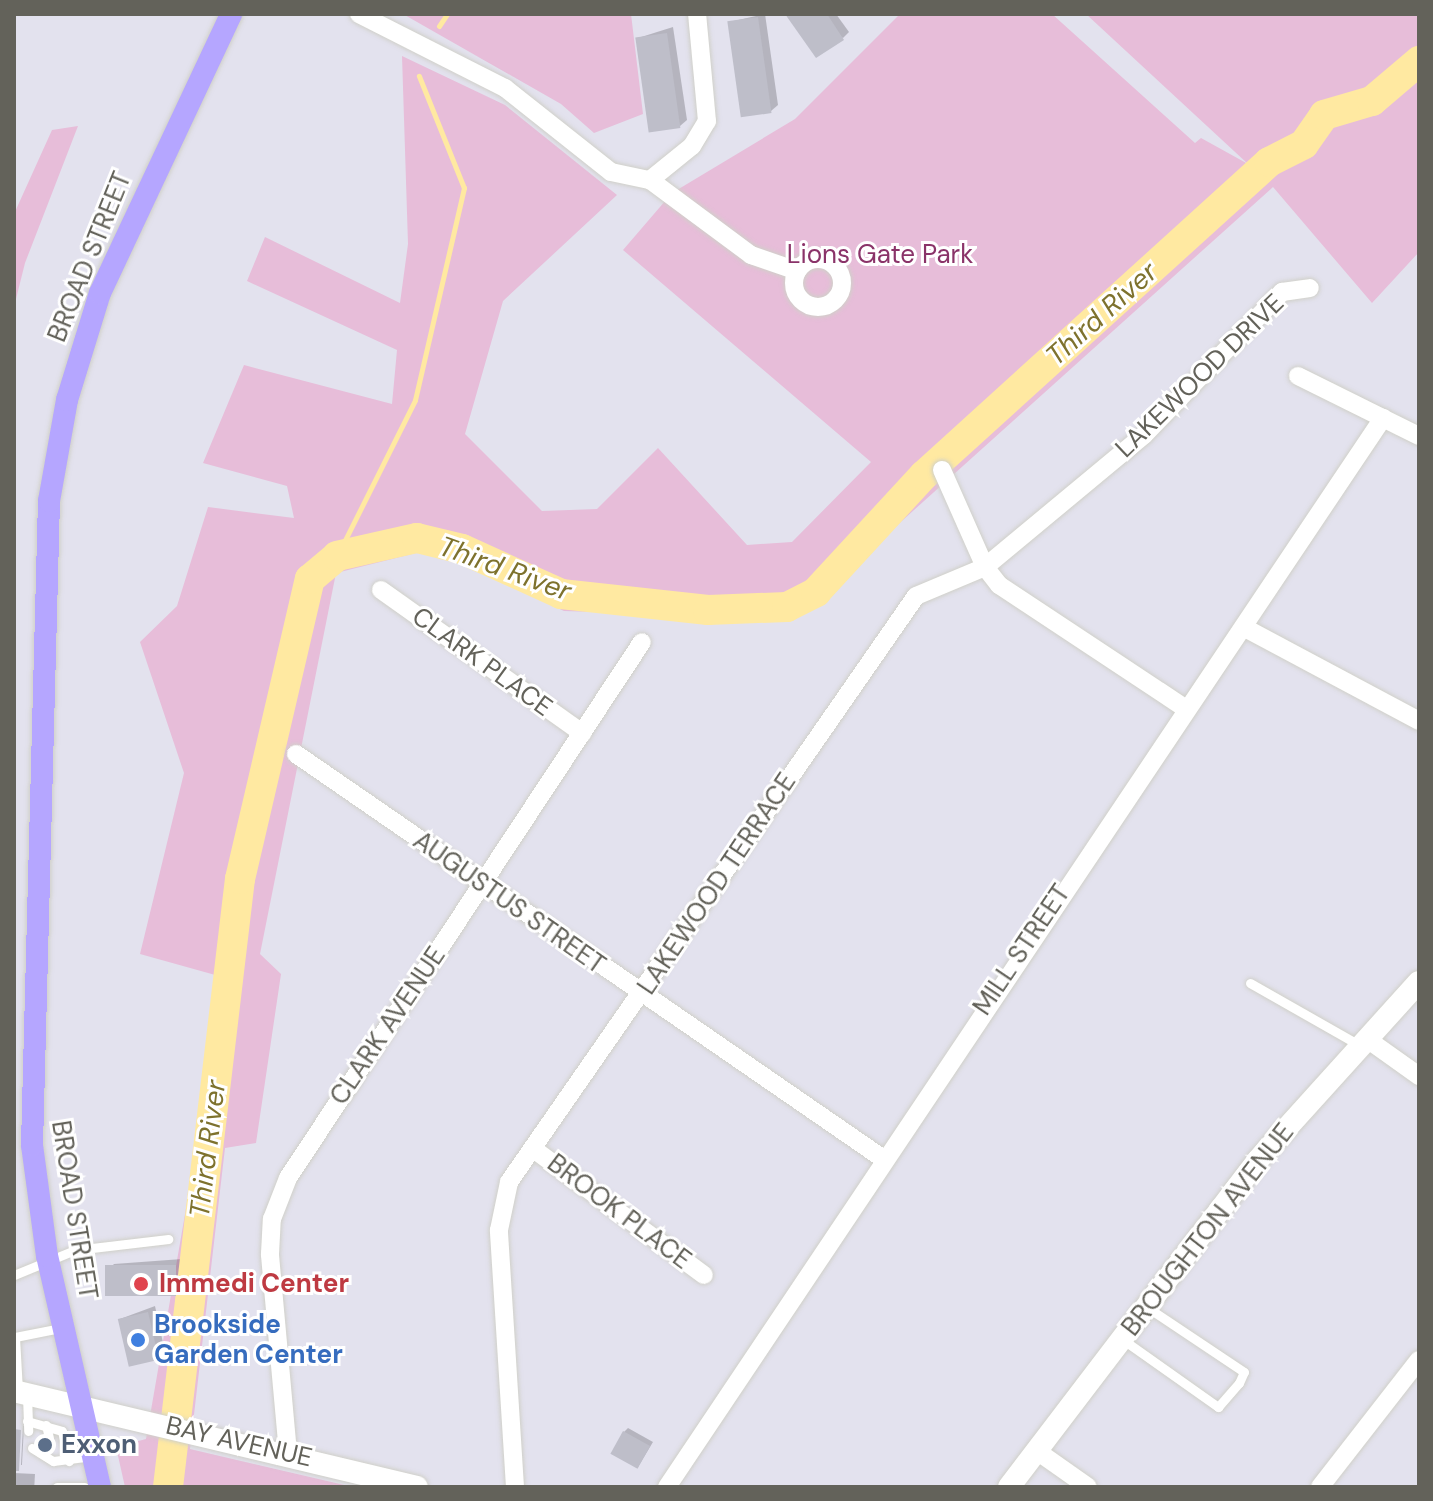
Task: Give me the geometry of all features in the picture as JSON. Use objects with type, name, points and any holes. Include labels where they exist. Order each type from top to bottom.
[{"type":"main road","name":"BROAD STREET","points":[[100,1487],[84,1403],[49,1262],[31,1106],[45,554],[54,457],[100,293],[231,14]]},
{"type":"street","points":[[359,14],[505,88],[611,172],[650,180],[751,255],[797,271]]},
{"type":"street","points":[[650,180],[692,146],[707,121],[697,14]]},
{"type":"street","name":"LAKEWOOD DRIVE","points":[[985,567],[1144,435],[1282,292],[1310,288]]},
{"type":"street","points":[[1298,376],[1419,436]]},
{"type":"street","name":"MILL STREET","points":[[667,1487],[882,1158],[1186,709],[1245,628],[1383,418]]},
{"type":"street","points":[[942,470],[985,567],[999,585],[1186,709]]},
{"type":"street","name":"LAKEWOOD TERRACE","points":[[515,1487],[500,1216],[509,1182],[535,1150],[916,596],[985,567]]},
{"type":"street","name":"CLARK PLACE","points":[[381,590],[582,733]]},
{"type":"street","points":[[1245,628],[1419,721]]},
{"type":"street","name":"CLARK AVENUE","points":[[288,1453],[272,1219],[288,1178],[642,642]]},
{"type":"street","name":"AUGUSTUS STREET","points":[[296,754],[641,996],[882,1158]]},
{"type":"street","name":"BROUGHTON AVENUE","points":[[1009,1487],[1257,1161],[1419,982]]},
{"type":"street","points":[[1364,1042],[1419,1076]]},
{"type":"street","name":"BROOK PLACE","points":[[535,1150],[704,1275]]},
{"type":"street","points":[[1320,1487],[1419,1360]]},
{"type":"street","name":"BAY AVENUE","points":[[20,1391],[84,1403],[417,1487]]},
{"type":"street","points":[[1037,1451],[1088,1487]]},
{"type":"lane","points":[[1250,983],[1364,1042]]},
{"type":"lane","points":[[14,1275],[75,1250],[168,1239]]},
{"type":"lane","points":[[1122,1339],[1218,1407],[1239,1383],[1244,1372],[1147,1307]]},
{"type":"lane","points":[[64,1327],[15,1333],[20,1391],[28,1426],[46,1425],[62,1431],[69,1461]]},
{"type":"lane","points":[[46,1425],[49,1438]]},
{"type":"lane","points":[[32,1448],[69,1461],[94,1456]]},
{"type":"lane","points":[[57,1487],[84,1487]]},
{"type":"green space","points":[[403,14],[631,14],[643,114],[594,133],[561,104]]},
{"type":"green space","name":"Lions Gate Park","points":[[900,14],[1052,14],[1195,143],[1201,138],[1248,164],[1086,14],[1419,14],[1419,252],[1372,303],[1273,187],[794,618],[564,611],[432,549],[336,573],[260,954],[281,974],[256,1143],[225,1148],[190,1449],[353,1487],[125,1487],[116,1447],[146,1439],[226,978],[140,954],[184,773],[140,642],[177,606],[208,507],[294,518],[287,486],[203,463],[244,365],[392,404],[397,350],[247,281],[265,237],[400,303],[408,244],[402,56],[505,105],[617,195],[503,301],[465,434],[542,511],[597,509],[658,448],[747,545],[792,542],[871,462],[623,250],[672,193],[795,119]]},
{"type":"green space","points":[[78,126],[25,263],[14,307],[14,214],[52,130]]},
{"type":"building","points":[[785,14],[827,14],[844,40],[816,58]]},
{"type":"building","points":[[758,17],[771,113],[741,117],[727,21]]},
{"type":"building","points":[[667,33],[680,128],[649,133],[635,37]]},
{"type":"building","name":"Immedi Center","points":[[105,1265],[176,1265],[176,1296],[105,1296]]},
{"type":"building","name":"Brookside Garden Center","points":[[148,1312],[159,1360],[129,1367],[118,1319]]},
{"type":"building","points":[[14,1429],[21,1430],[19,1471],[14,1471]]},
{"type":"building","points":[[623,1431],[650,1446],[638,1469],[610,1454]]},
{"type":"waterway","points":[[439,26],[447,14]]},
{"type":"waterway","name":"Third River","points":[[168,1487],[240,879],[310,579],[337,556],[417,538],[462,549],[561,594],[708,610],[787,607],[816,592],[924,475],[1269,162],[1304,144],[1324,115],[1372,101],[1419,61]]},
{"type":"waterway","points":[[337,556],[415,400],[464,188],[419,76]]},
{"type":"place","name":"Immedi Center","points":[[141,1284]]},
{"type":"place","name":"Brookside Garden Center","points":[[138,1340]]},
{"type":"place","name":"Exxon","points":[[45,1445]]}]
